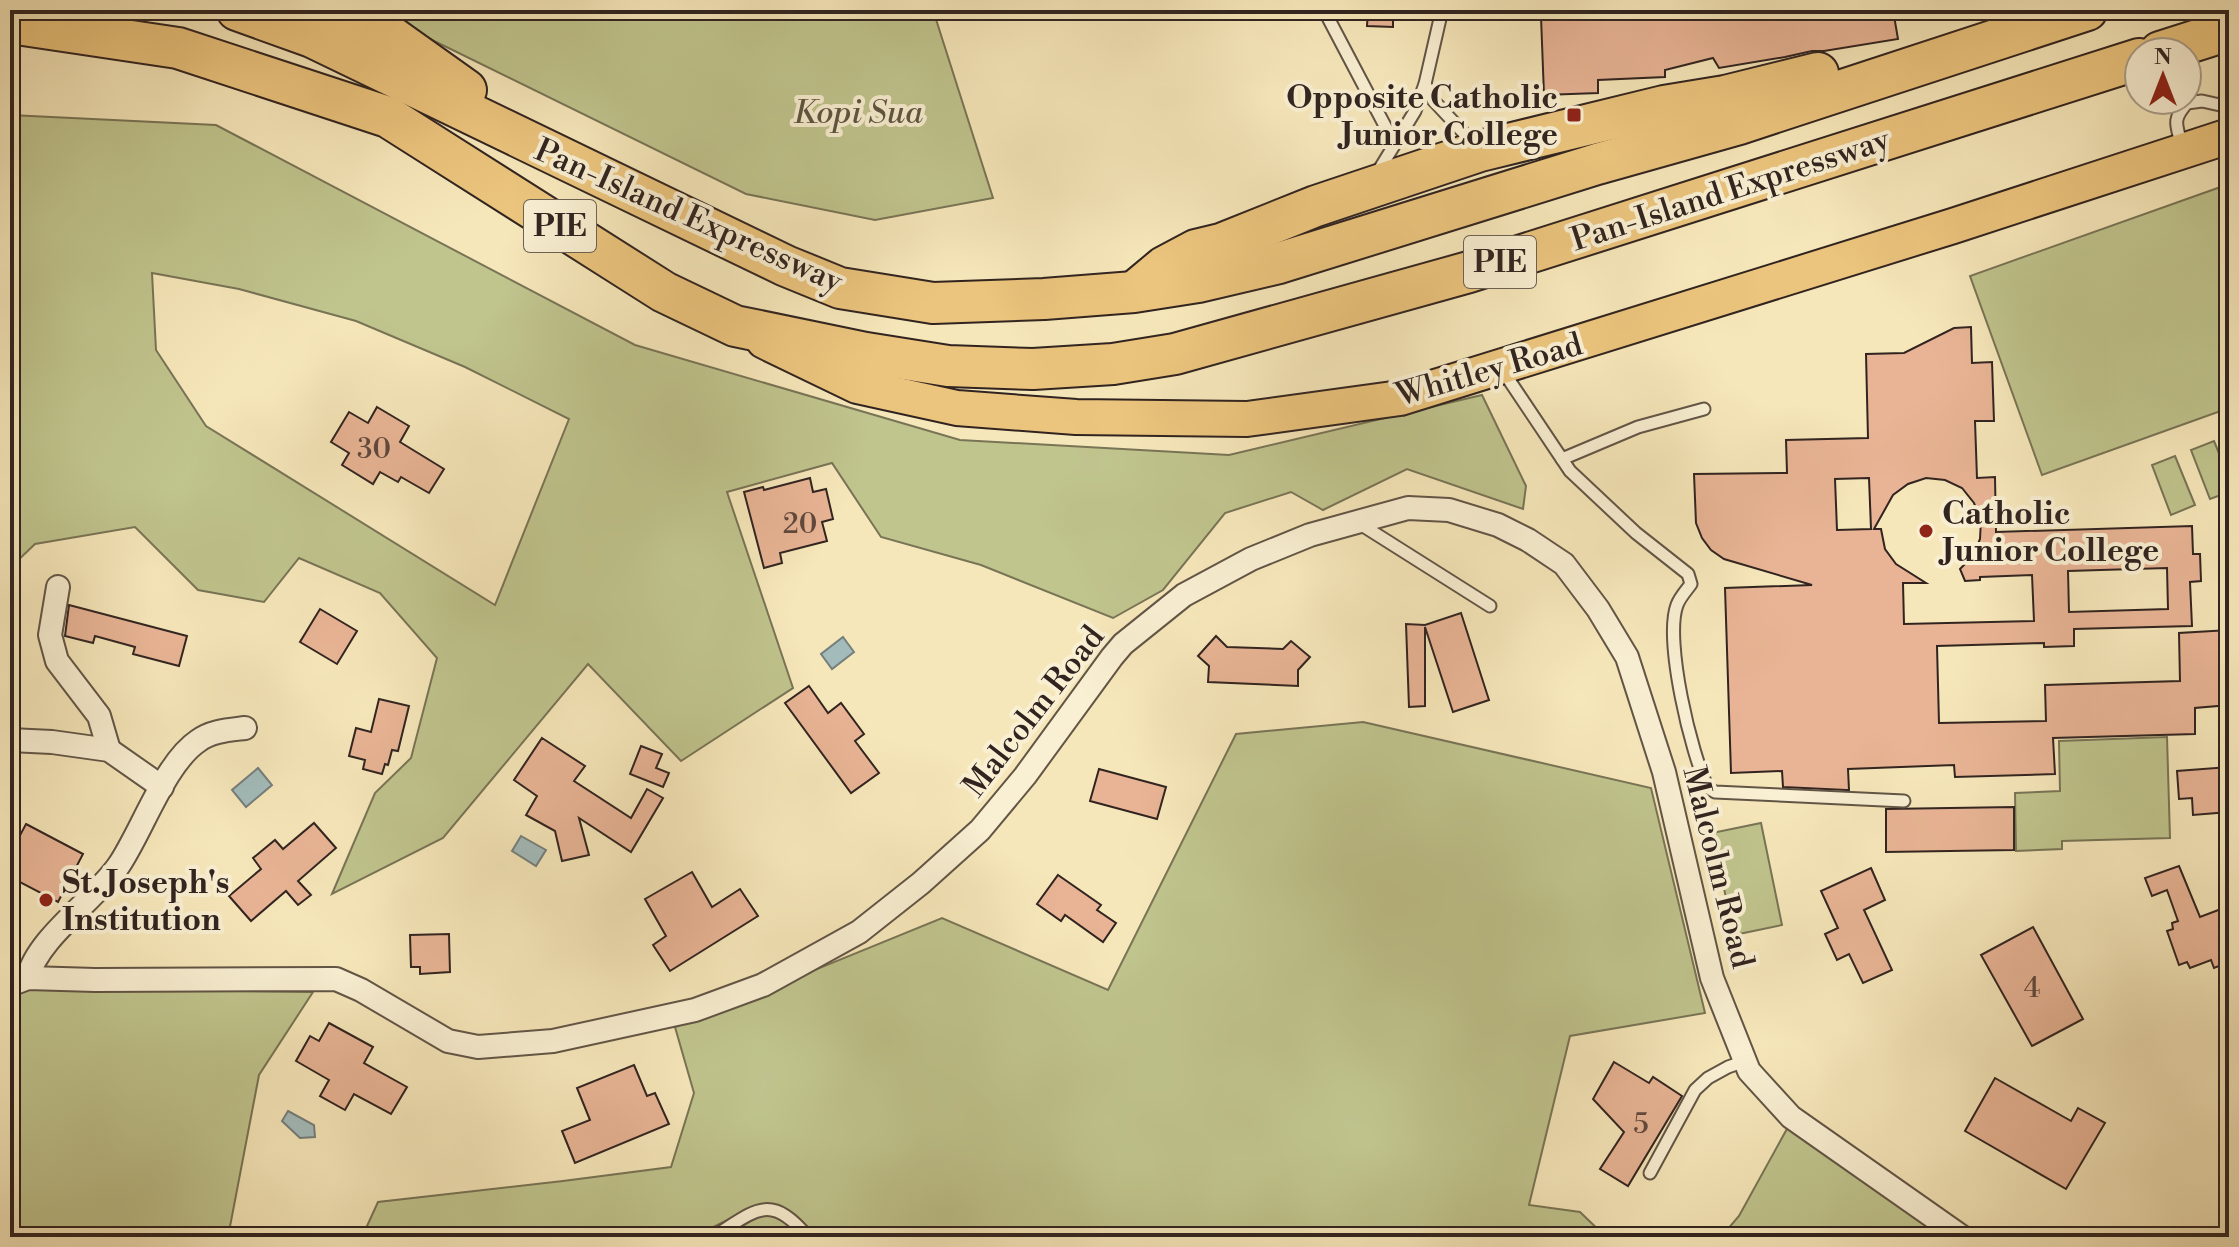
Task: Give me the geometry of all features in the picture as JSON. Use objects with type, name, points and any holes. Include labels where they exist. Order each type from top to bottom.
[{"type":"highway","name":"Pan-Island Expressway","points":[[237,10],[312,37],[786,266],[840,288],[933,303],[1134,292],[1198,282],[1293,259],[1597,164],[1739,124],[2085,11]]},
{"type":"highway","points":[[333,10],[379,28],[557,156]]},
{"type":"highway","points":[[1134,292],[1183,256],[1316,206],[1480,151],[1664,106],[1725,96],[1976,29],[2085,11]]},
{"type":"highway","name":"Pan-Island Expressway","points":[[10,23],[178,48],[388,117],[664,292],[735,326],[948,366],[1033,369],[1113,364],[1175,354],[1469,272],[2123,64]]},
{"type":"highway","points":[[2203,38],[2229,30]]},
{"type":"main road","name":"Whitley Road","points":[[735,326],[857,386],[957,408],[1076,417],[1247,419],[1400,398],[1953,226],[2229,136]]},
{"type":"street","name":"Malcolm Road","points":[[19,981],[336,979],[361,990],[448,1041],[478,1047],[553,1041],[695,1010],[763,985],[859,932],[921,883],[980,830],[1025,776],[1118,650],[1184,595],[1251,559],[1310,535],[1408,508],[1449,510],[1498,525],[1564,564],[1598,609],[1627,657],[1660,758],[1712,978],[1749,1071],[1791,1117],[1962,1237]]},
{"type":"street","points":[[58,587],[50,635],[57,661],[99,716],[109,750]]},
{"type":"street","points":[[19,981],[47,942],[119,866],[180,759],[197,741],[218,732],[245,728]]},
{"type":"street","points":[[10,740],[109,750],[162,787]]},
{"type":"lane","points":[[1324,10],[1394,143]]},
{"type":"lane","points":[[1367,189],[1415,111],[1425,84],[1442,10]]},
{"type":"lane","points":[[1425,84],[1433,100],[1480,151]]},
{"type":"lane","points":[[2184,151],[2176,125],[2178,113],[2187,103],[2202,101],[2229,107]]},
{"type":"lane","points":[[1500,367],[1570,471],[1636,533],[1688,574],[1691,584],[1676,610],[1674,644],[1686,724],[1708,788],[1715,792],[1904,801]]},
{"type":"lane","points":[[1562,459],[1638,427],[1704,409]]},
{"type":"lane","points":[[1356,522],[1490,606]]},
{"type":"lane","points":[[1650,1173],[1695,1090],[1708,1078],[1745,1061]]},
{"type":"lane","points":[[713,1237],[748,1215],[769,1208],[781,1211],[808,1237]]},
{"type":"green space","name":"Kopi Sua","points":[[371,10],[933,10],[993,198],[875,220],[746,194]]},
{"type":"green space","points":[[10,115],[216,125],[635,345],[960,440],[1229,455],[1482,395],[1526,486],[1523,509],[1407,469],[1323,510],[1291,492],[1225,513],[1163,590],[1113,618],[981,565],[881,537],[832,463],[727,492],[793,688],[681,761],[588,664],[443,838],[332,894],[375,793],[411,758],[437,658],[380,593],[299,558],[264,602],[198,590],[135,527],[35,544],[10,568]],"holes":[[[152,273],[239,289],[356,321],[465,367],[569,419],[495,605],[206,426],[156,350]]]},
{"type":"green space","points":[[2229,184],[2229,408],[2042,475],[1970,276]]},
{"type":"green space","points":[[2214,441],[2229,478],[2229,492],[2210,499],[2191,450]]},
{"type":"green space","points":[[2175,456],[2195,505],[2171,515],[2152,465]]},
{"type":"green space","points":[[1363,722],[1651,788],[1705,1013],[1570,1036],[1529,1205],[1580,1212],[1606,1237],[697,1237],[748,1210],[693,1237],[362,1237],[378,1202],[671,1167],[694,1093],[675,1027],[942,918],[1108,990],[1236,734]]},
{"type":"green space","points":[[2167,737],[2170,838],[2062,841],[2062,849],[2016,851],[2015,793],[2060,791],[2059,741]]},
{"type":"green space","points":[[1761,823],[1782,925],[1734,935],[1712,833]]},
{"type":"green space","points":[[32,988],[313,992],[259,1075],[228,1237],[10,1237],[10,996]]},
{"type":"green space","points":[[1788,1127],[1946,1237],[1721,1237],[1739,1216]]},
{"type":"water","points":[[843,637],[854,652],[832,669],[821,654]]},
{"type":"water","points":[[258,768],[272,785],[246,807],[232,790]]},
{"type":"water","points":[[521,836],[546,850],[536,866],[512,851]]},
{"type":"water","points":[[288,1111],[314,1125],[315,1137],[300,1138],[282,1121]]},
{"type":"building","points":[[1368,10],[1393,10],[1393,27],[1367,26]]},
{"type":"building","points":[[1719,10],[1719,18],[1767,10],[1893,10],[1898,39],[1719,68],[1713,58],[1665,70],[1665,77],[1598,80],[1598,93],[1544,95],[1541,17]]},
{"type":"building","points":[[1971,327],[1972,363],[1992,362],[1994,421],[1975,421],[1977,478],[1995,477],[1996,532],[2192,526],[2193,554],[2200,554],[2201,581],[2190,582],[2192,626],[2074,629],[2074,646],[2044,647],[2044,643],[1937,646],[1939,723],[2046,721],[2045,685],[2180,681],[2179,633],[2229,630],[2229,705],[2195,708],[2195,734],[2053,738],[2055,774],[1955,777],[1954,765],[1848,769],[1849,790],[1846,790],[1783,787],[1782,771],[1731,773],[1725,588],[1812,585],[1724,559],[1711,550],[1696,523],[1694,474],[1787,473],[1786,440],[1868,438],[1866,354],[1904,353],[1954,328]],"holes":[[[1869,478],[1871,529],[1837,530],[1835,479]],[[1926,478],[1945,480],[1962,488],[1974,503],[1981,520],[1980,539],[1973,556],[1960,569],[1965,581],[1980,580],[1980,577],[2032,575],[2034,621],[1904,624],[1903,583],[1926,583],[1896,564],[1885,549],[1881,529],[1874,529],[1893,495],[1908,484]],[[2167,568],[2168,609],[2069,612],[2068,571]]]},
{"type":"building","points":[[377,407],[409,426],[400,442],[444,469],[429,493],[401,477],[398,482],[380,472],[373,484],[342,465],[349,453],[331,442],[349,412],[368,423]]},
{"type":"building","points":[[810,478],[813,492],[826,489],[833,519],[822,522],[827,541],[780,553],[782,563],[764,568],[744,492]]},
{"type":"building","points":[[69,605],[187,636],[179,666],[133,654],[135,647],[95,636],[93,643],[65,636]]},
{"type":"building","points":[[320,609],[357,631],[337,664],[300,642]]},
{"type":"building","points":[[1461,613],[1489,700],[1453,712],[1425,627],[1425,706],[1409,707],[1406,624],[1425,625]]},
{"type":"building","points":[[1216,636],[1227,647],[1283,649],[1291,641],[1310,657],[1298,670],[1298,686],[1208,682],[1209,666],[1198,656]]},
{"type":"building","points":[[809,686],[828,713],[841,703],[864,734],[855,741],[879,773],[851,793],[785,703]]},
{"type":"building","points":[[379,699],[409,706],[398,751],[392,750],[382,774],[363,769],[365,760],[349,756],[356,728],[371,732]]},
{"type":"building","points":[[542,738],[585,766],[574,781],[631,818],[647,789],[663,798],[631,852],[579,818],[589,855],[562,861],[555,831],[526,815],[537,796],[514,780]]},
{"type":"building","points":[[641,746],[662,754],[656,768],[669,773],[663,787],[630,774]]},
{"type":"building","points":[[2229,767],[2229,812],[2193,815],[2192,798],[2179,799],[2177,771]]},
{"type":"building","points":[[1099,769],[1166,787],[1157,819],[1090,801]]},
{"type":"building","points":[[2014,807],[2014,850],[1886,852],[1886,809]]},
{"type":"building","points":[[314,823],[336,848],[298,881],[311,895],[298,905],[286,891],[251,921],[229,896],[261,869],[253,858],[275,840],[283,849]]},
{"type":"building","points":[[26,824],[83,854],[58,902],[10,877],[10,840],[16,843]]},
{"type":"building","points":[[2179,866],[2200,917],[2229,906],[2229,962],[2214,968],[2211,960],[2190,968],[2187,962],[2179,965],[2167,931],[2173,929],[2172,923],[2178,921],[2167,890],[2152,896],[2145,878]]},
{"type":"building","points":[[1871,868],[1885,900],[1864,910],[1892,970],[1863,983],[1849,954],[1837,960],[1825,934],[1838,928],[1821,891]]},
{"type":"building","points":[[692,872],[712,907],[740,889],[758,916],[670,971],[653,945],[666,936],[645,899]]},
{"type":"building","points":[[1058,875],[1101,905],[1097,910],[1116,923],[1103,942],[1065,915],[1061,921],[1037,904]]},
{"type":"building","points":[[2033,927],[2083,1019],[2032,1046],[1981,955]]},
{"type":"building","points":[[449,934],[450,972],[420,974],[420,967],[411,967],[410,935]]},
{"type":"building","points":[[329,1023],[373,1047],[364,1063],[407,1087],[391,1114],[354,1094],[345,1110],[320,1096],[329,1080],[296,1061],[310,1036],[319,1041]]},
{"type":"building","points":[[1614,1062],[1649,1083],[1653,1077],[1682,1096],[1628,1186],[1600,1169],[1624,1132],[1593,1099]]},
{"type":"building","points":[[634,1065],[647,1096],[655,1093],[669,1124],[575,1163],[562,1131],[590,1120],[577,1088]]},
{"type":"building","points":[[1995,1078],[2071,1121],[2078,1108],[2105,1123],[2066,1189],[1965,1131]]},
{"type":"place","name":"Opposite Catholic Junior College","points":[[1574,115]]},
{"type":"place","name":"Catholic Junior College","points":[[1926,531]]},
{"type":"place","name":"St. Joseph's Institution","points":[[46,900]]}]
